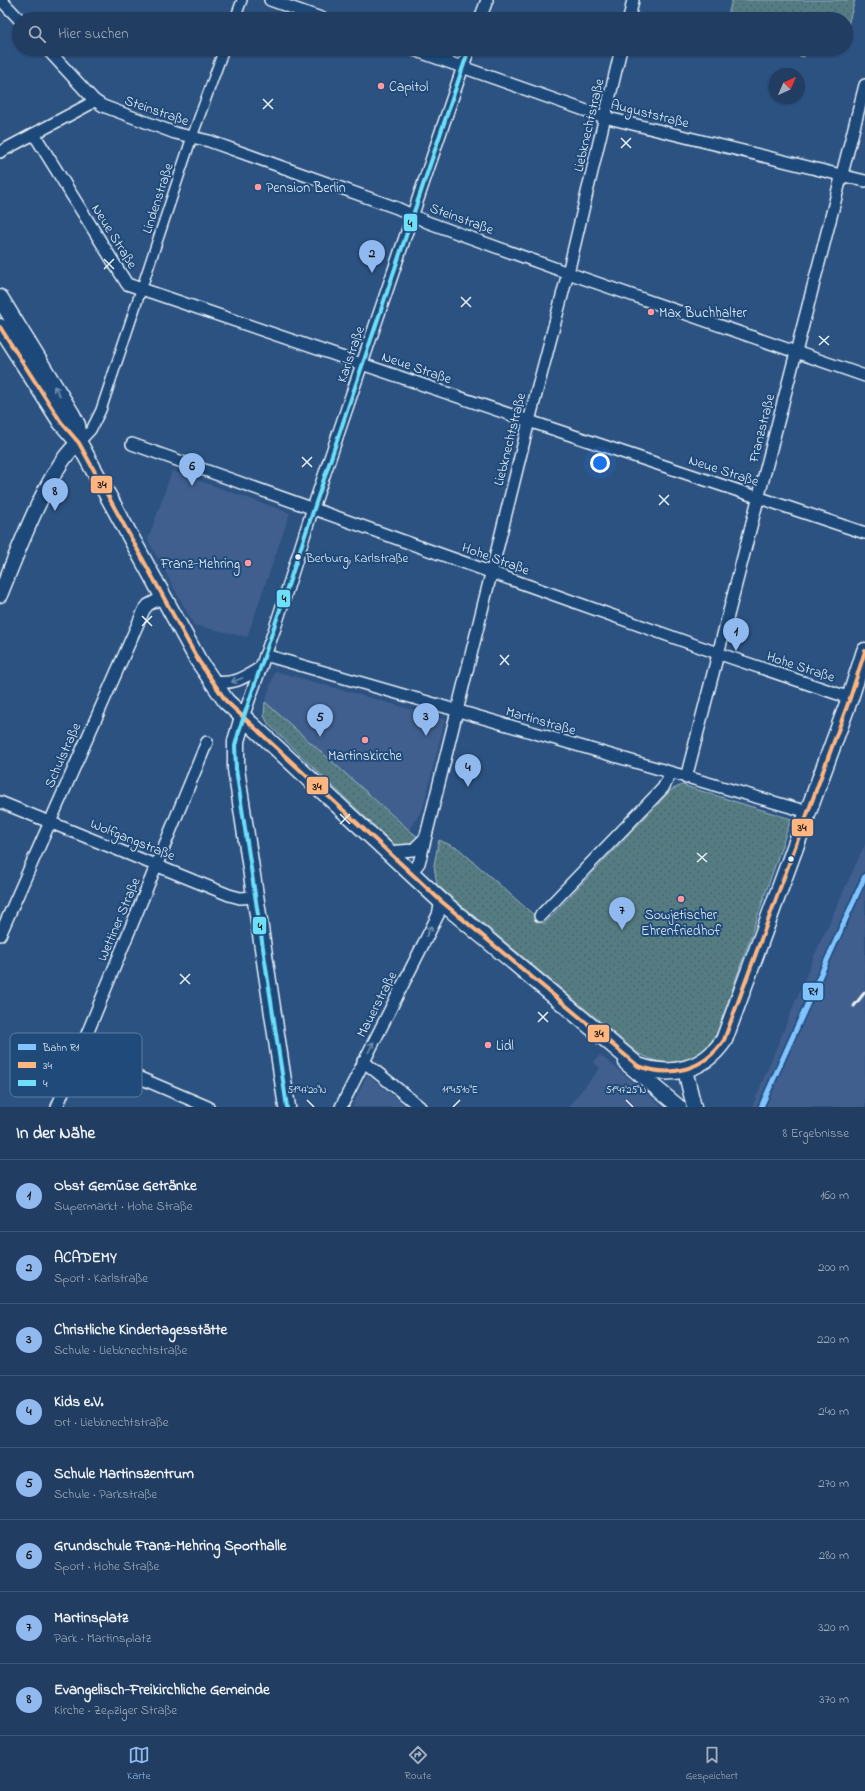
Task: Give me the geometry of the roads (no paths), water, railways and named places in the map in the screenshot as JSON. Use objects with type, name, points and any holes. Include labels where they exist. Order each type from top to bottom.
[{"type":"main road","points":[[0,298],[72,415],[77,425],[79,443]]},
{"type":"main road","points":[[0,327],[61,422],[79,443],[163,597],[212,682],[226,701],[411,873],[439,908],[456,913],[638,1066],[649,1070],[665,1072],[685,1070],[696,1066],[712,1055],[726,1035],[850,698],[865,650]]},
{"type":"main road","points":[[244,717],[236,741],[235,757],[287,1107]]},
{"type":"street","points":[[1,0],[12,12]]},
{"type":"street","points":[[238,12],[242,0]]},
{"type":"street","points":[[270,0],[304,12]]},
{"type":"street","points":[[483,12],[487,0]]},
{"type":"street","points":[[630,12],[633,0]]},
{"type":"street","name":"Steinstraße","points":[[53,56],[94,100],[103,106],[192,138],[209,141],[397,208],[412,215],[568,273],[865,376]]},
{"type":"street","name":"Lindenstraße","points":[[79,443],[91,430],[101,410],[192,138],[221,56]]},
{"type":"street","name":"Auguststraße","points":[[431,56],[604,117],[865,180]]},
{"type":"street","name":"Karlstraße","points":[[244,717],[313,508],[467,56]]},
{"type":"street","name":"Liebknechtstraße","points":[[411,873],[419,863],[529,421],[568,273],[619,56]]},
{"type":"street","name":"Franzstraße","points":[[686,778],[720,654],[841,174],[865,85]]},
{"type":"street","points":[[0,152],[88,105],[94,100]]},
{"type":"street","name":"Neue Straße","points":[[34,134],[127,284],[529,421],[865,533]]},
{"type":"street","points":[[0,595],[4,574],[59,465],[68,452],[79,443]]},
{"type":"street","name":"Hohe Straße","points":[[132,444],[720,654],[850,698]]},
{"type":"street","name":"Schulstraße","points":[[0,935],[49,821],[144,610],[148,605],[163,597]]},
{"type":"street","name":"Martinstraße","points":[[265,655],[670,774],[808,812]]},
{"type":"street","points":[[212,682],[228,683],[240,681],[260,668]]},
{"type":"street","name":"Wettiner Straße","points":[[87,1033],[207,742]]},
{"type":"street","points":[[540,916],[663,788],[670,774]]},
{"type":"street","name":"Wolfgangstraße","points":[[0,802],[229,895],[240,898],[256,897]]},
{"type":"street","points":[[388,852],[413,850],[425,837]]},
{"type":"street","name":"Mauerstraße","points":[[341,1107],[439,908]]},
{"type":"street","points":[[578,1016],[576,1022],[679,1107]]},
{"type":"street","points":[[363,1061],[420,1107]]},
{"type":"street","points":[[685,1070],[694,1107]]},
{"type":"street","points":[[142,1079],[208,1107]]},
{"type":"street","name":"Wettiner Straße","points":[[57,1107],[61,1097]]},
{"type":"railway","points":[[854,1006],[865,992]]},
{"type":"rail line","name":"R1","points":[[761,1107],[865,876]]},
{"type":"place","name":"Capitol","points":[[381,86]]},
{"type":"place","name":"Pension Berlin","points":[[258,187]]},
{"type":"place","name":"ACADEMY","points":[[372,273]]},
{"type":"place","name":"Max Buchhalter","points":[[651,312]]},
{"type":"place","name":"Grundschule Franz-Mehring Sporthalle","points":[[192,486]]},
{"type":"place","name":"Evangelisch-Freikirchliche Gemeinde","points":[[55,511]]},
{"type":"place","name":"Berburg, Karlstraße","points":[[298,557]]},
{"type":"place","name":"Franz-Mehring","points":[[248,563]]},
{"type":"place","name":"Obst Gemüse Getränke","points":[[736,651]]},
{"type":"place","name":"Christliche Kindertagesstätte","points":[[426,736]]},
{"type":"place","name":"Schule Martinszentrum","points":[[320,737]]},
{"type":"place","name":"Martinskirche","points":[[365,740]]},
{"type":"place","name":"Kids e.V.","points":[[468,787]]},
{"type":"place","name":"Sowjetischer Ehrenfriedhof","points":[[681,899]]},
{"type":"place","name":"Martinsplatz","points":[[622,930]]},
{"type":"place","name":"Lidl","points":[[488,1045]]}]
